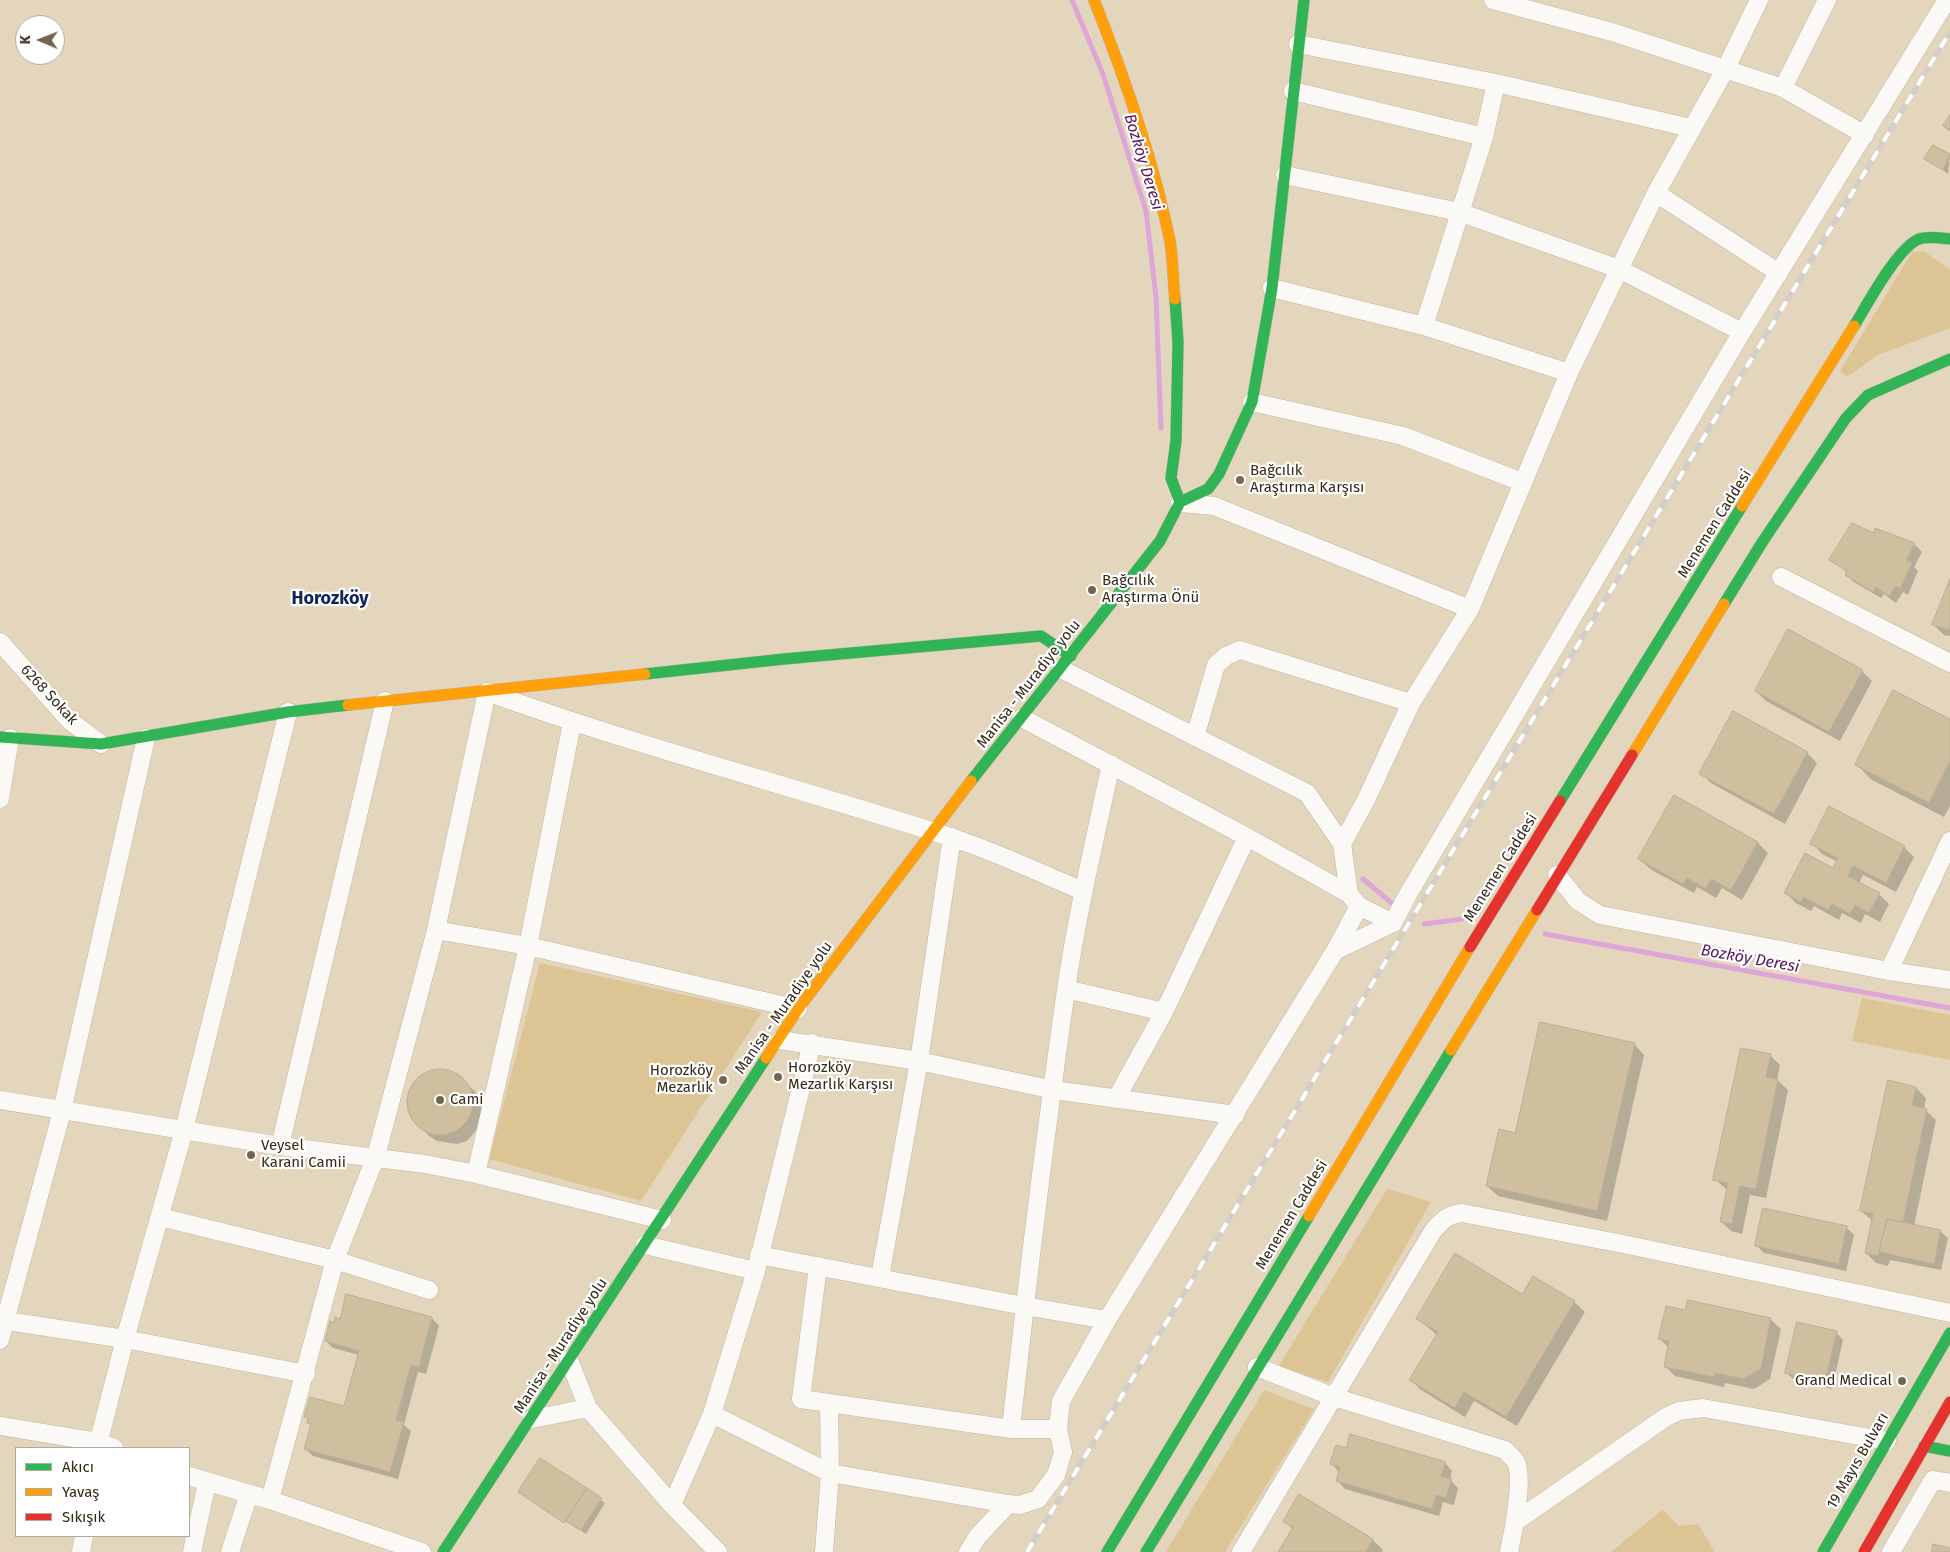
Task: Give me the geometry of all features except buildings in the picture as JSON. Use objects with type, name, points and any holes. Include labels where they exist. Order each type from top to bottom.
[{"type":"main road","points":[[1094,0],[1120,65],[1146,145],[1170,243],[1178,342],[1176,441],[1171,478],[1180,502],[1208,489],[1219,474],[1252,402],[1272,288],[1304,0]]},
{"type":"main road","name":"Menemen Caddesi","points":[[1107,1552],[1516,871],[1890,269],[1911,241],[1932,236],[1950,238]]},
{"type":"main road","points":[[1146,1552],[1256,1367],[1763,540],[1846,418],[1868,394],[1923,368],[1950,359]]},
{"type":"main road","name":"Manisa - Muradiye yolu","points":[[442,1552],[532,1419],[780,1040],[798,1009],[931,831],[1066,663],[1160,541],[1180,502]]},
{"type":"main road","points":[[5,737],[101,744],[146,738],[288,712],[784,659],[1041,636],[1066,663]]},
{"type":"main road","name":"19 Mayıs Bulvarı","points":[[1823,1552],[1950,1333]]},
{"type":"main road","points":[[1864,1552],[1950,1402]]},
{"type":"main road","points":[[1924,1446],[1950,1451]]},
{"type":"street","points":[[1493,0],[1612,32],[1784,88],[1865,135]]},
{"type":"street","points":[[1342,844],[1366,800],[1411,702],[1470,609],[1569,374],[1656,193],[1726,68],[1759,0]]},
{"type":"street","points":[[1784,88],[1827,0]]},
{"type":"street","points":[[1335,951],[1393,923],[1407,896],[1778,272],[1948,0]]},
{"type":"street","points":[[1298,44],[1496,83],[1691,128]]},
{"type":"street","points":[[1424,326],[1484,137],[1496,83]]},
{"type":"street","points":[[1293,91],[1484,137]]},
{"type":"street","points":[[1285,175],[1460,212],[1619,269],[1742,332]]},
{"type":"street","points":[[1656,193],[1778,272]]},
{"type":"street","points":[[1272,288],[1424,326],[1569,374]]},
{"type":"street","points":[[1252,402],[1403,436],[1522,482]]},
{"type":"street","points":[[1180,502],[1214,506],[1470,609]]},
{"type":"street","points":[[1781,577],[1950,663]]},
{"type":"street","name":"6268 Sokak","points":[[0,642],[70,721],[101,744]]},
{"type":"street","points":[[1195,737],[1216,665],[1226,656],[1240,650],[1411,702]]},
{"type":"street","points":[[712,1414],[830,1474],[1008,1504],[1020,1505],[1038,1498],[1056,1474],[1064,1452],[1058,1429],[1061,1401],[1107,1320],[1335,951],[1354,900],[1342,844],[1307,794],[1195,737],[1066,663]]},
{"type":"street","points":[[270,1500],[306,1374],[335,1260],[376,1156],[436,930],[486,692],[572,723],[952,837],[1084,891]]},
{"type":"street","points":[[280,1146],[385,701]]},
{"type":"street","points":[[0,1426],[103,1446],[125,1338],[184,1130],[288,712]]},
{"type":"street","points":[[1022,718],[1247,837],[1393,923]]},
{"type":"street","points":[[476,1174],[528,946],[572,723]]},
{"type":"street","points":[[0,794],[5,737]]},
{"type":"street","points":[[0,1340],[3,1321],[62,1111],[146,738]]},
{"type":"street","points":[[1011,1429],[1024,1306],[1066,989],[1084,891],[1111,764]]},
{"type":"street","points":[[880,1277],[919,1061],[952,837]]},
{"type":"street","points":[[1116,1099],[1164,1012],[1247,837]]},
{"type":"street","points":[[1889,971],[1950,841]]},
{"type":"street","points":[[1557,875],[1578,901],[1600,915],[1889,971],[1950,980]]},
{"type":"street","points":[[436,930],[528,946],[798,1009]]},
{"type":"street","points":[[1066,989],[1164,1012]]},
{"type":"street","points":[[780,1040],[919,1061],[1054,1090],[1235,1115]]},
{"type":"street","points":[[672,1505],[712,1414],[758,1263],[812,1044]]},
{"type":"street","points":[[0,1100],[280,1146],[376,1156],[476,1174],[662,1220]]},
{"type":"street","points":[[1241,1552],[1433,1231],[1444,1219],[1452,1214],[1462,1213],[1628,1245],[1950,1313]]},
{"type":"street","points":[[160,1217],[335,1260],[429,1290]]},
{"type":"street","points":[[645,1245],[758,1263],[818,1266],[1107,1320]]},
{"type":"street","points":[[818,1266],[801,1399],[1011,1429],[1058,1429]]},
{"type":"street","points":[[3,1321],[125,1338],[306,1374]]},
{"type":"street","points":[[569,1360],[588,1408],[672,1505],[718,1552]]},
{"type":"street","points":[[1256,1367],[1334,1397],[1505,1450],[1516,1462],[1518,1475],[1515,1522],[1509,1552]]},
{"type":"street","points":[[824,1552],[830,1474],[829,1403]]},
{"type":"street","points":[[532,1419],[588,1408]]},
{"type":"street","points":[[1515,1522],[1666,1417],[1679,1411],[1703,1408],[1887,1441]]},
{"type":"street","points":[[190,1476],[207,1483],[270,1500],[422,1552]]},
{"type":"street","points":[[1891,1552],[1933,1480],[1950,1483]]},
{"type":"street","points":[[192,1552],[207,1483]]},
{"type":"street","points":[[230,1552],[249,1494]]},
{"type":"street","points":[[968,1552],[978,1536],[1008,1504]]},
{"type":"street","points":[[81,1552],[84,1537]]},
{"type":"shaded area","points":[[1924,251],[1950,270],[1950,328],[1878,355],[1847,377],[1840,371],[1912,252]]},
{"type":"shaded area","points":[[540,963],[762,1012],[641,1201],[489,1159]]},
{"type":"shaded area","points":[[1862,998],[1950,1015],[1950,1060],[1852,1041]]},
{"type":"shaded area","points":[[1387,1189],[1431,1202],[1328,1382],[1278,1367]]},
{"type":"shaded area","points":[[1264,1390],[1314,1409],[1225,1552],[1166,1552]]},
{"type":"shaded area","points":[[1663,1509],[1679,1526],[1698,1524],[1715,1552],[1611,1552]]},
{"type":"waterway","name":"Bozköy Deresi","points":[[1072,0],[1103,74],[1146,211],[1156,297],[1161,428]]},
{"type":"waterway","name":"Bozköy Deresi","points":[[1363,879],[1394,905]]},
{"type":"waterway","name":"Bozköy Deresi","points":[[1424,924],[1462,919]]},
{"type":"waterway","name":"Bozköy Deresi","points":[[1545,934],[1950,1008]]},
{"type":"railway","points":[[1027,1552],[1950,32]]},
{"type":"traffic: fast","points":[[1180,502],[1208,489],[1219,474],[1252,402],[1272,288],[1304,0]]},
{"type":"traffic: fast","points":[[1854,326],[1883,278],[1910,244],[1923,238],[1950,239]]},
{"type":"traffic: fast","points":[[1175,299],[1178,342],[1176,441],[1171,478],[1180,502]]},
{"type":"traffic: fast","points":[[1724,604],[1763,541],[1846,418],[1868,395],[1950,359]]},
{"type":"traffic: fast","points":[[971,781],[1160,541],[1180,502]]},
{"type":"traffic: fast","points":[[1560,801],[1742,506]]},
{"type":"traffic: fast","points":[[645,674],[784,659],[1041,636],[1071,656]]},
{"type":"traffic: fast","points":[[0,737],[101,744],[288,712],[348,705]]},
{"type":"traffic: fast","points":[[1146,1552],[1451,1050]]},
{"type":"traffic: fast","points":[[443,1552],[766,1058]]},
{"type":"traffic: fast","points":[[1107,1552],[1309,1216]]},
{"type":"traffic: fast","points":[[1823,1552],[1950,1333]]},
{"type":"traffic: fast","points":[[1924,1446],[1950,1451]]},
{"type":"traffic: slow","points":[[1094,0],[1117,59],[1147,149],[1170,241],[1175,299]]},
{"type":"traffic: slow","points":[[1742,506],[1854,326]]},
{"type":"traffic: slow","points":[[1632,755],[1724,604]]},
{"type":"traffic: slow","points":[[348,705],[645,674]]},
{"type":"traffic: slow","points":[[766,1058],[798,1009],[971,781]]},
{"type":"traffic: slow","points":[[1451,1050],[1537,910]]},
{"type":"traffic: slow","points":[[1309,1216],[1470,947]]},
{"type":"traffic: jam","points":[[1537,910],[1632,755]]},
{"type":"traffic: jam","points":[[1470,947],[1560,801]]},
{"type":"traffic: jam","points":[[1864,1552],[1950,1402]]},
{"type":"place","name":"Bağcılık Araştırma Karşısı","points":[[1240,480]]},
{"type":"place","name":"Bağcılık Araştırma Önü","points":[[1092,590]]},
{"type":"place","name":"Horozköy Mezarlık Karşısı","points":[[778,1077]]},
{"type":"place","name":"Horozköy Mezarlık","points":[[723,1080]]},
{"type":"place","name":"Cami","points":[[440,1100]]},
{"type":"place","name":"Veysel Karani Camii","points":[[251,1155]]},
{"type":"place","name":"Grand Medical","points":[[1902,1381]]},
{"type":"district","name":"Horozköy","points":[[330,599]]}]
